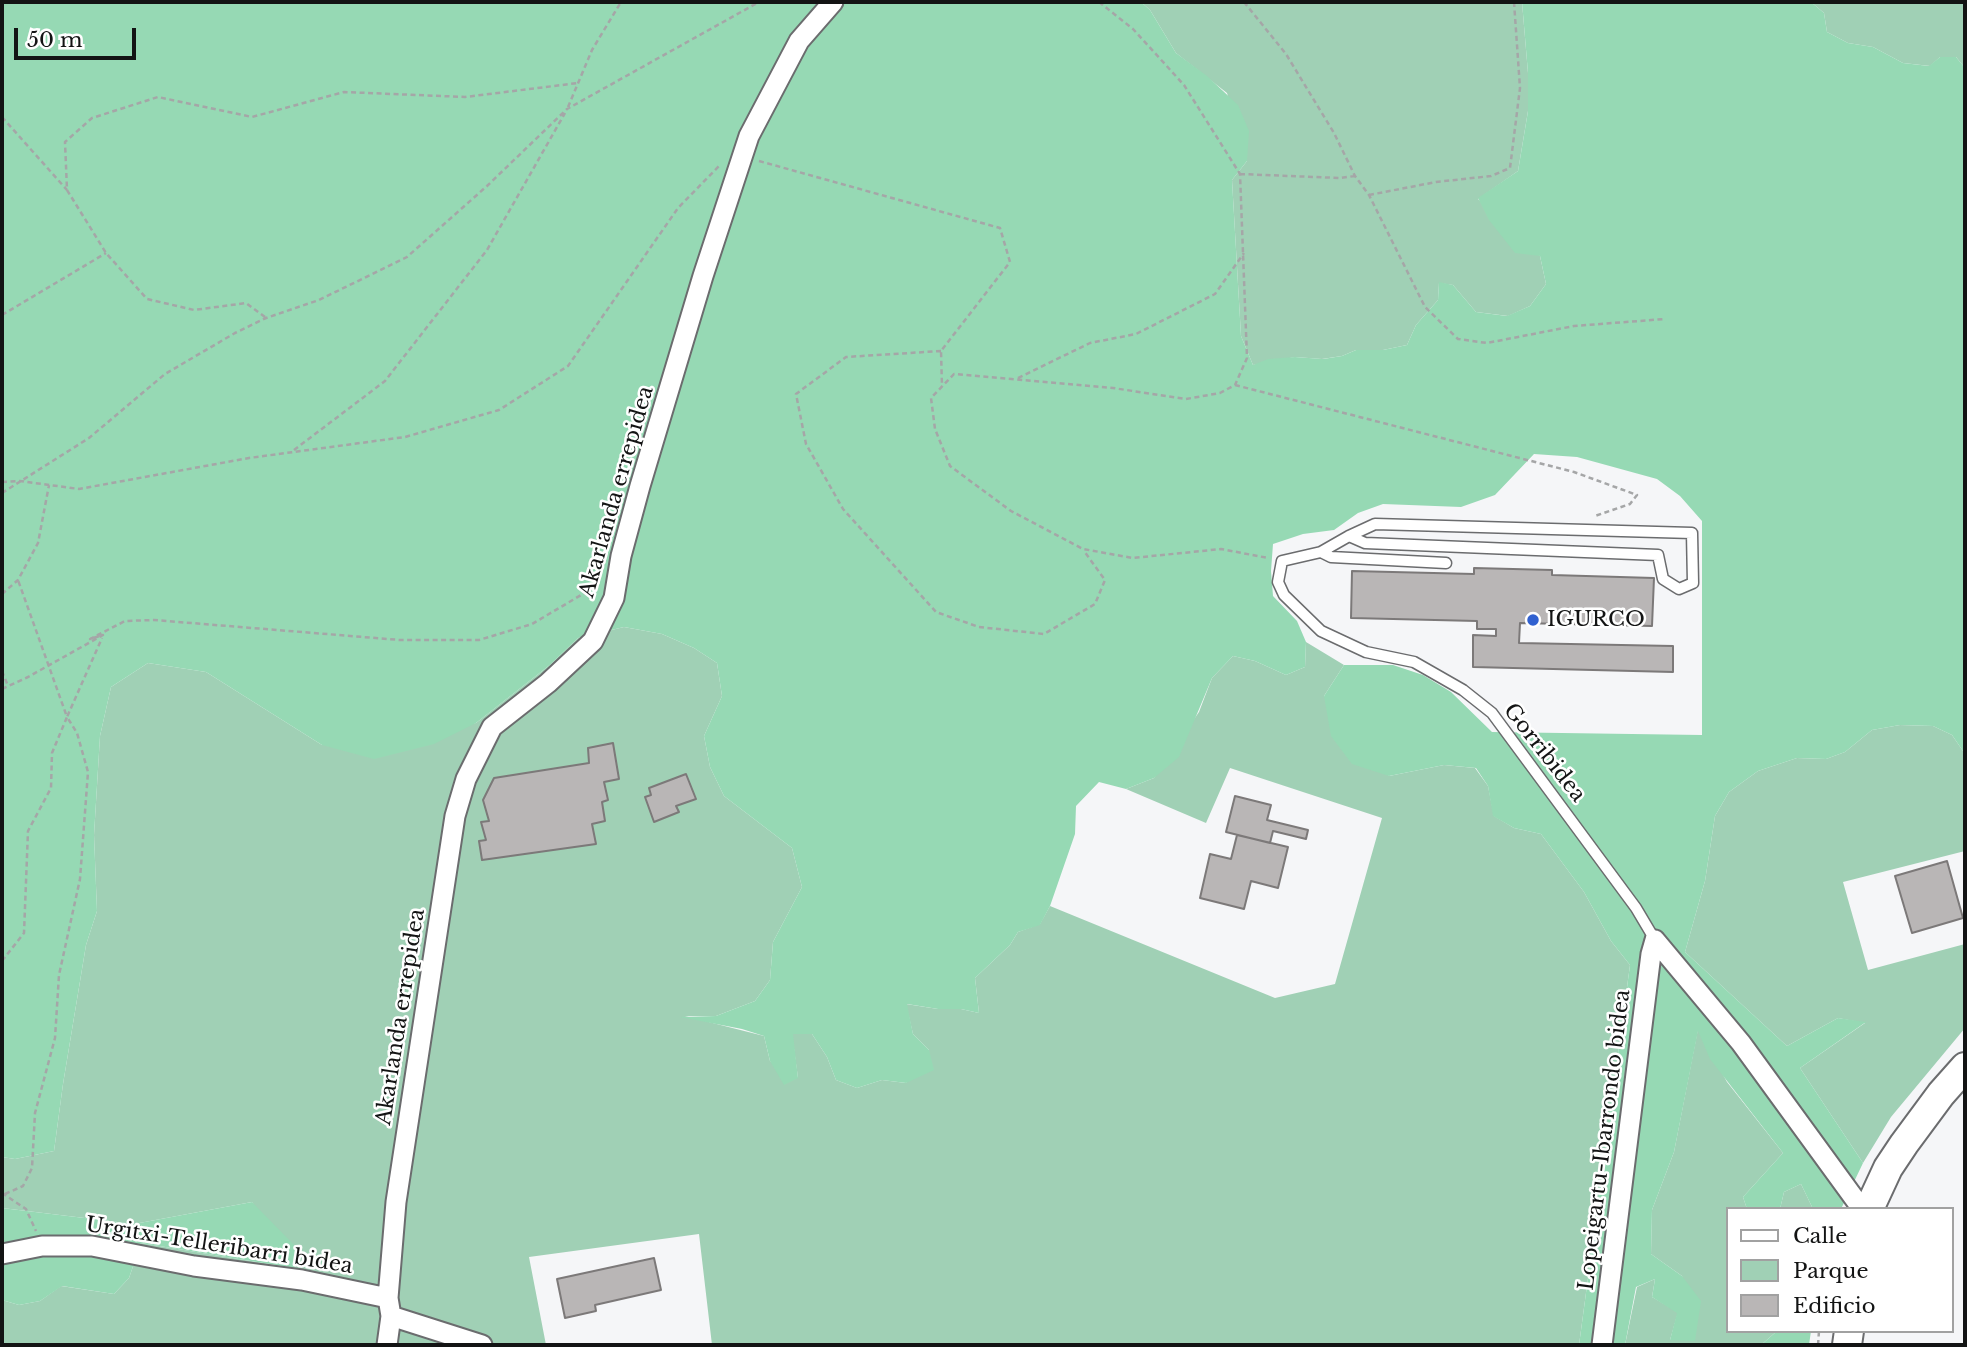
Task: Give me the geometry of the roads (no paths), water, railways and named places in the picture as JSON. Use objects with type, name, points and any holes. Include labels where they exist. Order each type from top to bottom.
[{"type":"main road","points":[[1870,1207],[1888,1168],[1904,1144],[1965,1067]]},
{"type":"main road","points":[[1884,1207],[1917,1147],[1965,1086]]},
{"type":"street","name":"Akarlanda errepidea","points":[[387,1345],[396,1202],[455,816],[466,779],[492,727],[548,683],[593,641],[614,598],[621,556],[703,276],[749,135],[799,41],[833,2]]},
{"type":"street","points":[[1655,940],[1741,1043],[1861,1207]]},
{"type":"street","name":"Lopeigartu-Ibarrondo bidea","points":[[1602,1345],[1651,954],[1655,940]]},
{"type":"street","name":"Urgitxi-Telleribarri bidea","points":[[2,1254],[42,1246],[92,1246],[194,1266],[302,1280],[389,1307],[482,1345]]},
{"type":"lane","points":[[1321,552],[1349,536],[1375,524],[1692,533],[1693,583],[1679,589],[1662,579],[1658,555],[1365,544],[1349,536]]},
{"type":"lane","points":[[1321,552],[1331,557],[1446,563]]},
{"type":"lane","name":"Gorribidea","points":[[1321,552],[1282,561],[1278,582],[1284,595],[1321,631],[1366,652],[1415,662],[1463,690],[1492,713],[1620,887],[1655,940]]},
{"type":"place","name":"IGURCO","points":[[1533,620]]}]
